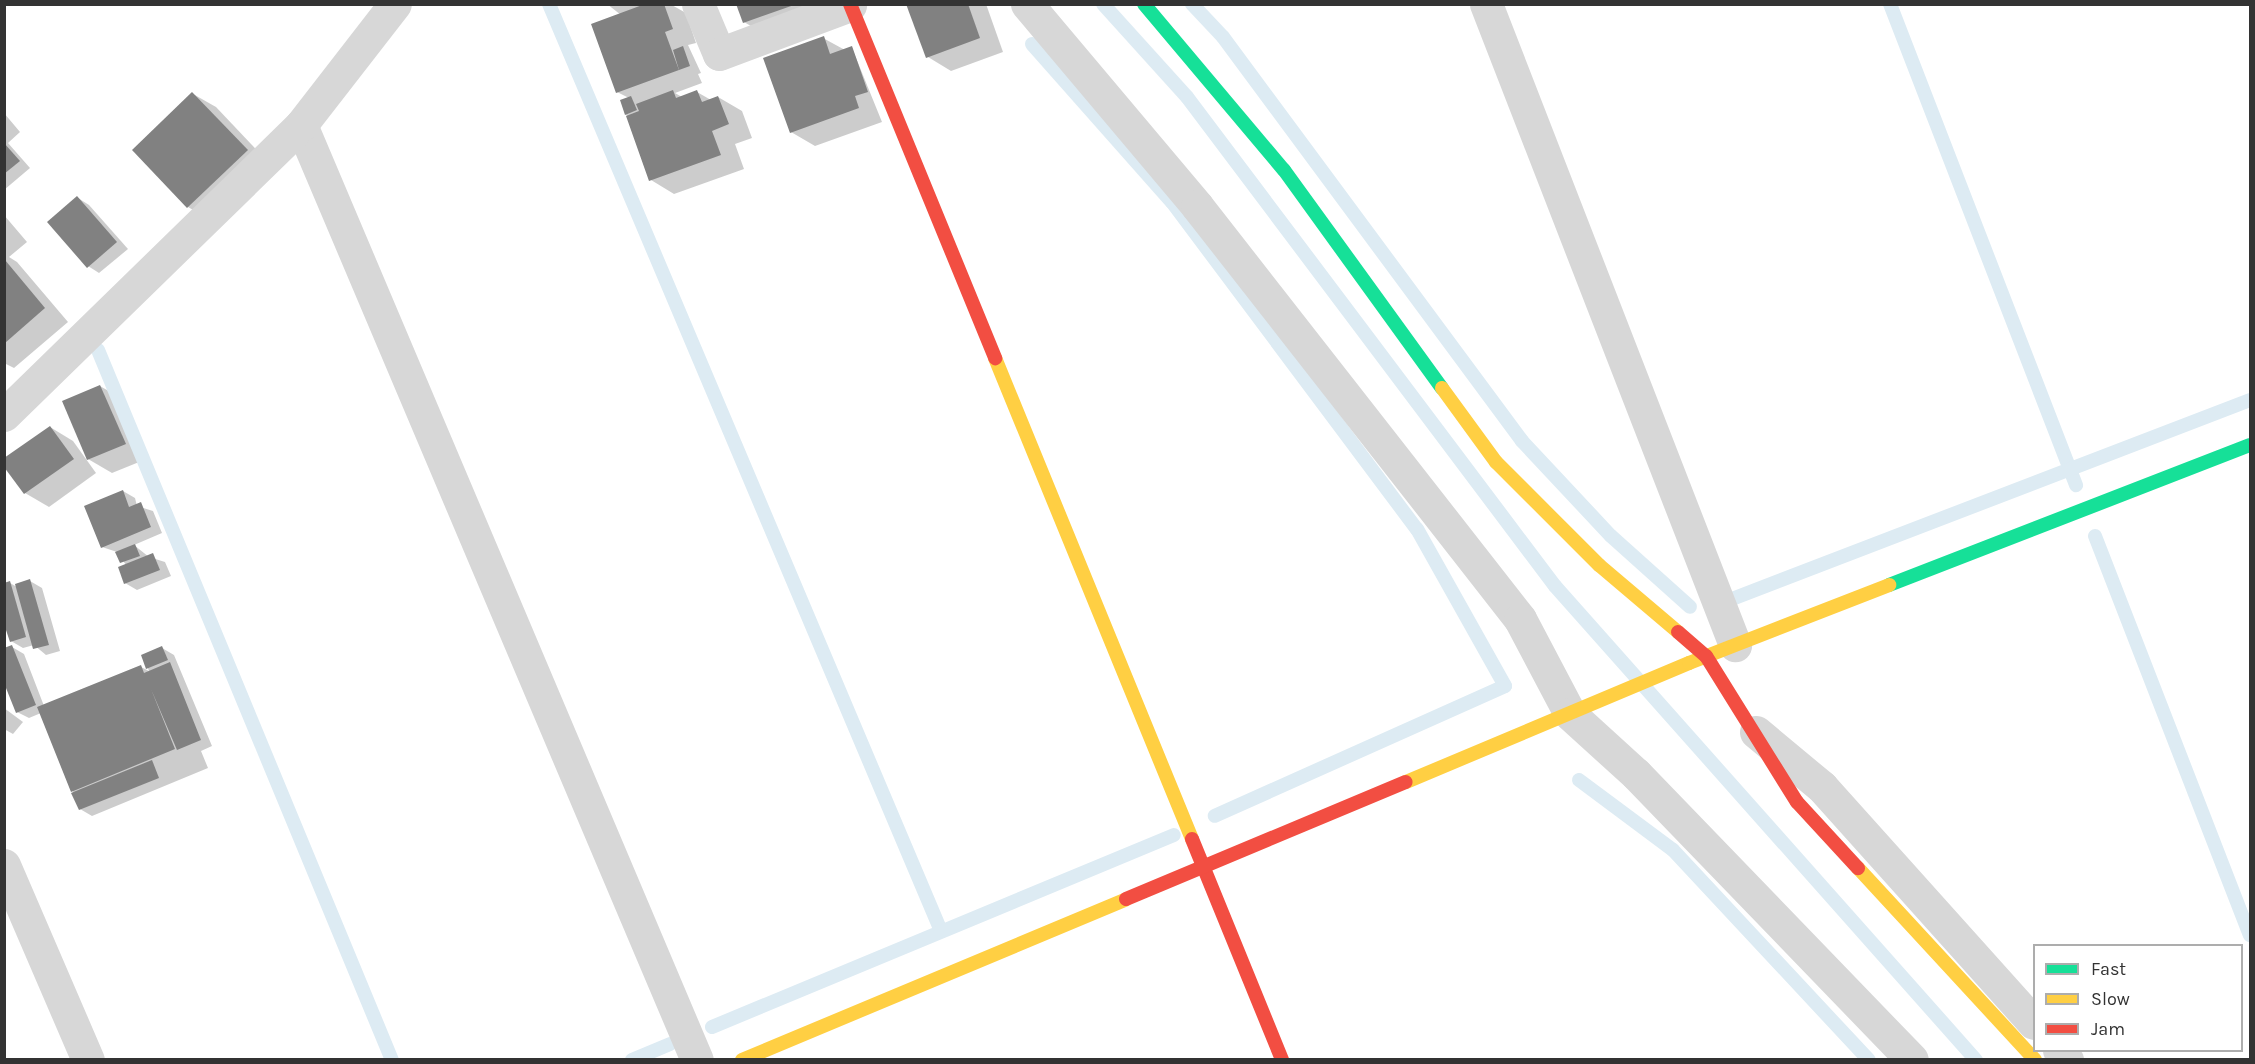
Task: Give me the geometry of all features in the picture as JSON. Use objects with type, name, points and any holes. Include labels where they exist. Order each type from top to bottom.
[{"type":"street","points":[[4,415],[301,125],[395,4]]},
{"type":"street","points":[[698,4],[719,54],[850,5],[1282,1059]]},
{"type":"street","points":[[1027,4],[1197,206],[1520,619],[1576,712],[1911,1059]]},
{"type":"street","points":[[1144,4],[1284,170],[1496,462],[1599,565],[1720,651]]},
{"type":"street","points":[[1486,4],[1749,726],[1797,802],[2036,1059]]},
{"type":"street","points":[[301,125],[697,1059]]},
{"type":"street","points":[[742,1059],[1689,663],[2250,445]]},
{"type":"street","points":[[1749,726],[1822,787],[2033,1022]]},
{"type":"street","points":[[4,865],[88,1059]]},
{"type":"building","points":[[645,4],[664,4],[673,29],[665,32],[679,70],[616,93],[591,24]]},
{"type":"building","points":[[736,4],[794,4],[794,5],[743,23]]},
{"type":"building","points":[[906,4],[968,4],[980,38],[926,58]]},
{"type":"building","points":[[824,36],[830,54],[852,46],[868,92],[855,96],[859,108],[790,133],[763,58]]},
{"type":"building","points":[[683,46],[690,66],[679,70],[673,50]]},
{"type":"building","points":[[673,90],[676,98],[697,90],[702,102],[718,96],[729,124],[712,131],[721,155],[649,181],[626,116],[639,111],[636,104]]},
{"type":"building","points":[[192,92],[248,150],[187,208],[132,150]]},
{"type":"building","points":[[631,96],[637,110],[625,115],[620,100]]},
{"type":"building","points":[[4,143],[20,161],[4,174]]},
{"type":"building","points":[[77,196],[117,242],[87,268],[47,222]]},
{"type":"building","points":[[5,260],[45,308],[5,343]]},
{"type":"building","points":[[100,385],[126,444],[87,460],[62,401]]},
{"type":"building","points":[[50,426],[74,459],[24,494],[4,467],[4,458]]},
{"type":"building","points":[[123,490],[129,507],[141,502],[151,527],[101,548],[84,506]]},
{"type":"building","points":[[135,544],[140,556],[120,563],[115,552]]},
{"type":"building","points":[[153,553],[160,570],[124,584],[118,567]]},
{"type":"building","points":[[30,579],[49,645],[33,649],[15,584]]},
{"type":"building","points":[[10,581],[26,637],[10,642],[4,624],[4,583]]},
{"type":"building","points":[[12,645],[36,705],[16,713],[4,683],[4,648]]},
{"type":"building","points":[[162,646],[168,660],[146,669],[141,655]]},
{"type":"building","points":[[170,662],[201,740],[177,750],[151,689],[175,749],[71,792],[37,707],[141,665],[144,673]]},
{"type":"building","points":[[152,760],[159,778],[79,810],[71,793]]},
{"type":"waterway","points":[[549,4],[941,931]]},
{"type":"waterway","points":[[1103,4],[1187,97],[1555,586],[1976,1060]]},
{"type":"waterway","points":[[1192,4],[1223,37],[1522,441],[1611,536],[1690,607]]},
{"type":"waterway","points":[[1890,4],[2076,485]]},
{"type":"waterway","points":[[1032,44],[1172,202],[1417,529],[1505,686],[1215,816]]},
{"type":"waterway","points":[[98,350],[392,1060]]},
{"type":"waterway","points":[[1732,599],[2250,400]]},
{"type":"waterway","points":[[2095,536],[2250,935]]},
{"type":"waterway","points":[[1579,780],[1673,850],[1869,1060]]},
{"type":"waterway","points":[[712,1027],[1174,835]]},
{"type":"waterway","points":[[632,1060],[670,1044]]},
{"type":"traffic: fast","points":[[1144,4],[1284,170],[1442,388]]},
{"type":"traffic: fast","points":[[1889,585],[2250,445]]},
{"type":"traffic: slow","points":[[995,358],[1192,839]]},
{"type":"traffic: slow","points":[[1442,388],[1496,462],[1599,565],[1678,632]]},
{"type":"traffic: slow","points":[[1406,782],[1689,663],[1889,585]]},
{"type":"traffic: slow","points":[[1858,868],[2035,1060]]},
{"type":"traffic: slow","points":[[742,1060],[1126,899]]},
{"type":"traffic: jam","points":[[850,4],[995,358]]},
{"type":"traffic: jam","points":[[1678,632],[1706,656],[1797,802],[1858,868]]},
{"type":"traffic: jam","points":[[1126,899],[1406,782]]},
{"type":"traffic: jam","points":[[1192,839],[1282,1060]]}]
